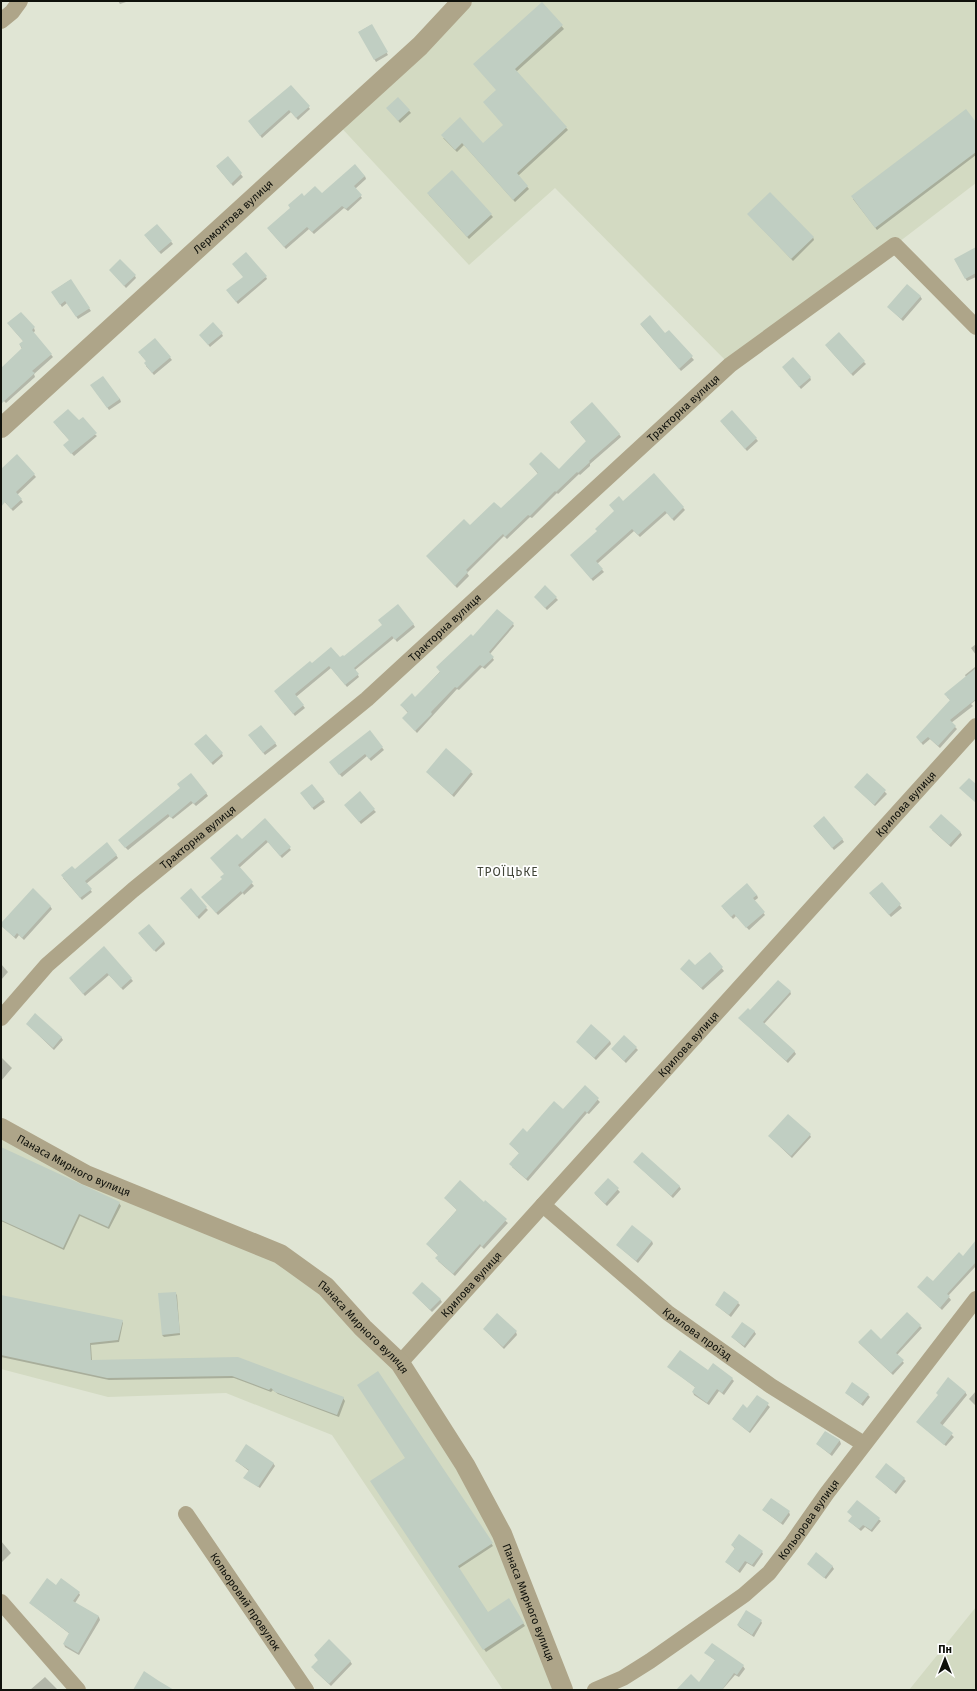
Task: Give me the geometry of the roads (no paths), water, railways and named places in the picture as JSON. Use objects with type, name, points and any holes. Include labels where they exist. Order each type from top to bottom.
[{"type":"street","points":[[1,21],[12,12],[20,1]]},
{"type":"street","name":"Лермонтова вулиця","points":[[1,428],[420,46],[462,1]]},
{"type":"street","name":"Тракторна вулиця","points":[[1,1018],[47,965],[132,890],[367,699],[730,365],[895,245],[976,327]]},
{"type":"street","name":"Крилова вулиця","points":[[400,1363],[976,726]]},
{"type":"street","name":"Панаса Мирного вулиця","points":[[1,1128],[86,1175],[280,1254],[326,1288],[363,1328],[400,1363],[465,1465],[502,1534],[563,1690]]},
{"type":"street","name":"Крилова проїзд","points":[[543,1205],[668,1313],[771,1386],[864,1444]]},
{"type":"street","name":"Кольорова вулиця","points":[[595,1690],[624,1678],[650,1661],[707,1620],[744,1596],[768,1573],[792,1543],[827,1492],[976,1299]]},
{"type":"street","name":"Кольоровий провулок","points":[[186,1514],[306,1690]]},
{"type":"street","points":[[1,1602],[78,1690]]},
{"type":"district","name":"ТРОЇЦЬКЕ","points":[[508,872]]}]
